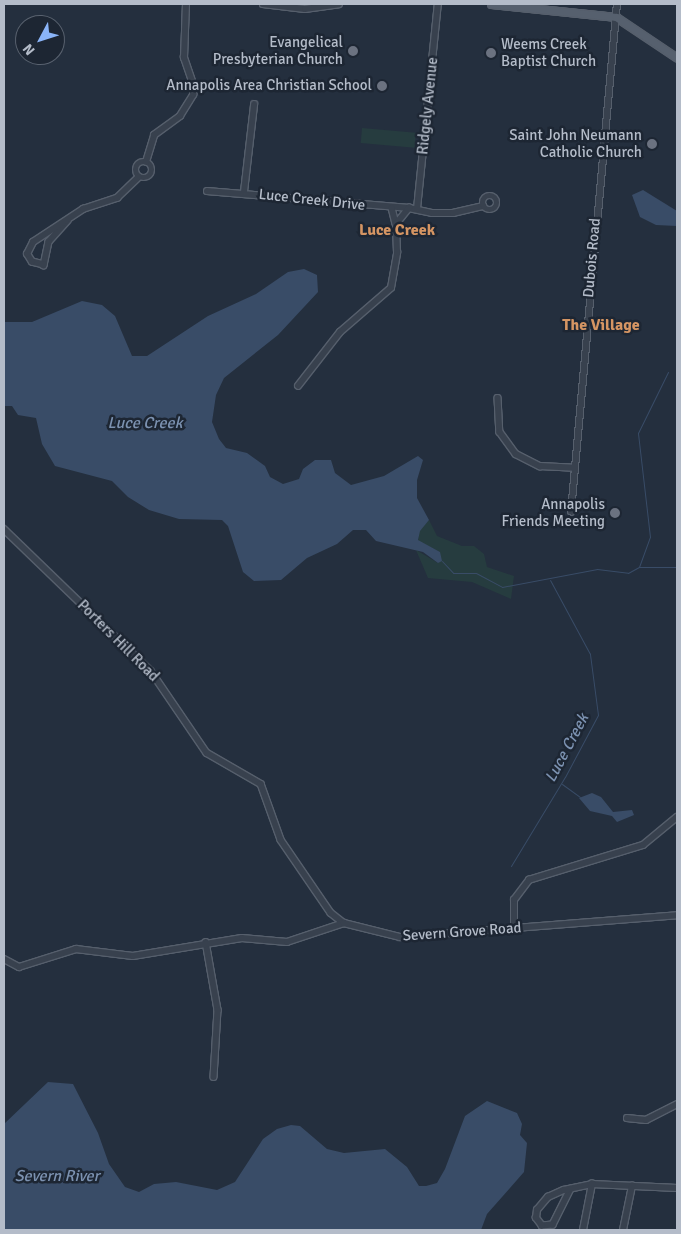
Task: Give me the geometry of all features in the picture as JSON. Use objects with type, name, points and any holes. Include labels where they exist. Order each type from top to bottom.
[{"type":"main road","points":[[491,4],[616,17],[677,58]]},
{"type":"street","points":[[139,176],[145,178],[152,172],[146,162],[154,135],[180,116],[193,95],[183,50],[186,4]]},
{"type":"street","points":[[263,4],[305,8],[339,4]]},
{"type":"street","name":"Ridgely Avenue","points":[[417,209],[438,4]]},
{"type":"street","name":"Dubois Road","points":[[571,512],[617,4]]},
{"type":"street","points":[[244,192],[254,105]]},
{"type":"street","points":[[139,176],[137,165],[146,162]]},
{"type":"street","points":[[68,221],[49,242],[44,265],[32,262],[27,254],[29,246],[83,209],[117,198],[139,176]]},
{"type":"street","name":"Luce Creek Drive","points":[[207,191],[244,192],[453,214],[483,206]]},
{"type":"street","points":[[298,386],[340,332],[391,288],[397,253],[396,224],[392,208]]},
{"type":"street","points":[[396,224],[409,208]]},
{"type":"street","points":[[498,398],[500,432],[516,454],[540,466],[574,468]]},
{"type":"street","name":"Porters Hill Road","points":[[4,529],[151,671],[207,753],[261,784],[281,840],[331,913],[344,923]]},
{"type":"street","points":[[514,928],[514,900],[529,880],[643,845],[665,830],[677,818]]},
{"type":"street","name":"Severn Grove Road","points":[[344,923],[400,937],[677,915]]},
{"type":"street","points":[[4,959],[19,967],[76,948],[133,956],[206,942],[242,938],[287,942],[344,923]]},
{"type":"street","points":[[206,942],[218,1010],[214,1077]]},
{"type":"street","points":[[627,1118],[646,1120],[677,1104]]},
{"type":"street","points":[[583,1230],[592,1184]]},
{"type":"street","points":[[571,1189],[553,1225],[542,1226],[536,1218],[542,1202],[556,1193],[571,1189],[592,1184],[677,1188]]},
{"type":"street","points":[[623,1230],[632,1186]]},
{"type":"green space","points":[[362,128],[416,133],[414,148],[361,143]]},
{"type":"green space","points":[[429,520],[437,536],[462,546],[474,546],[484,554],[487,567],[514,576],[511,599],[472,582],[428,578],[416,550],[438,563],[440,552],[418,541],[419,531]]},
{"type":"water","points":[[643,190],[677,211],[677,226],[656,225],[640,217],[632,195]]},
{"type":"water","name":"Luce Creek","points":[[304,269],[317,275],[318,292],[278,335],[224,378],[216,395],[212,422],[219,439],[226,448],[247,453],[265,466],[270,477],[283,484],[299,479],[303,469],[315,460],[331,460],[335,473],[351,485],[384,476],[418,456],[423,460],[417,480],[417,498],[429,520],[420,531],[418,540],[440,552],[442,561],[438,563],[423,552],[376,541],[366,530],[353,530],[337,544],[307,558],[281,580],[254,581],[243,572],[228,526],[222,520],[179,519],[149,510],[128,497],[112,481],[55,466],[42,444],[36,418],[18,415],[12,406],[4,406],[4,322],[32,322],[82,301],[102,305],[115,316],[132,356],[147,356],[208,316],[256,294],[288,272]]},
{"type":"water","points":[[592,793],[601,797],[613,812],[632,810],[634,815],[617,822],[612,816],[590,811],[579,798]]},
{"type":"water","name":"Severn River","points":[[48,1082],[73,1084],[98,1133],[109,1164],[125,1187],[139,1192],[154,1184],[176,1182],[217,1190],[235,1182],[263,1139],[277,1129],[291,1125],[300,1126],[327,1149],[344,1153],[385,1149],[407,1167],[419,1186],[426,1186],[437,1183],[445,1169],[465,1116],[487,1101],[517,1113],[522,1124],[520,1135],[527,1143],[524,1172],[487,1214],[481,1230],[4,1230],[4,1124]]},
{"type":"waterway","points":[[639,567],[650,537],[638,433],[668,372]]},
{"type":"waterway","name":"Luce Creek","points":[[442,561],[453,573],[476,573],[502,587],[597,569],[628,573],[639,567],[677,567]]},
{"type":"waterway","name":"Luce Creek","points":[[511,866],[565,777],[598,715],[590,654],[550,580]]},
{"type":"waterway","points":[[562,784],[580,797]]},
{"type":"place","name":"Evangelical Presbyterian Church","points":[[353,51]]},
{"type":"place","name":"Weems Creek Baptist Church","points":[[491,53]]},
{"type":"place","name":"Annapolis Area Christian School","points":[[382,86]]},
{"type":"place","name":"Saint John Neumann Catholic Church","points":[[652,144]]},
{"type":"place","name":"Annapolis Friends Meeting","points":[[615,513]]},
{"type":"district","name":"Luce Creek","points":[[397,230]]},
{"type":"district","name":"The Village","points":[[601,325]]}]
